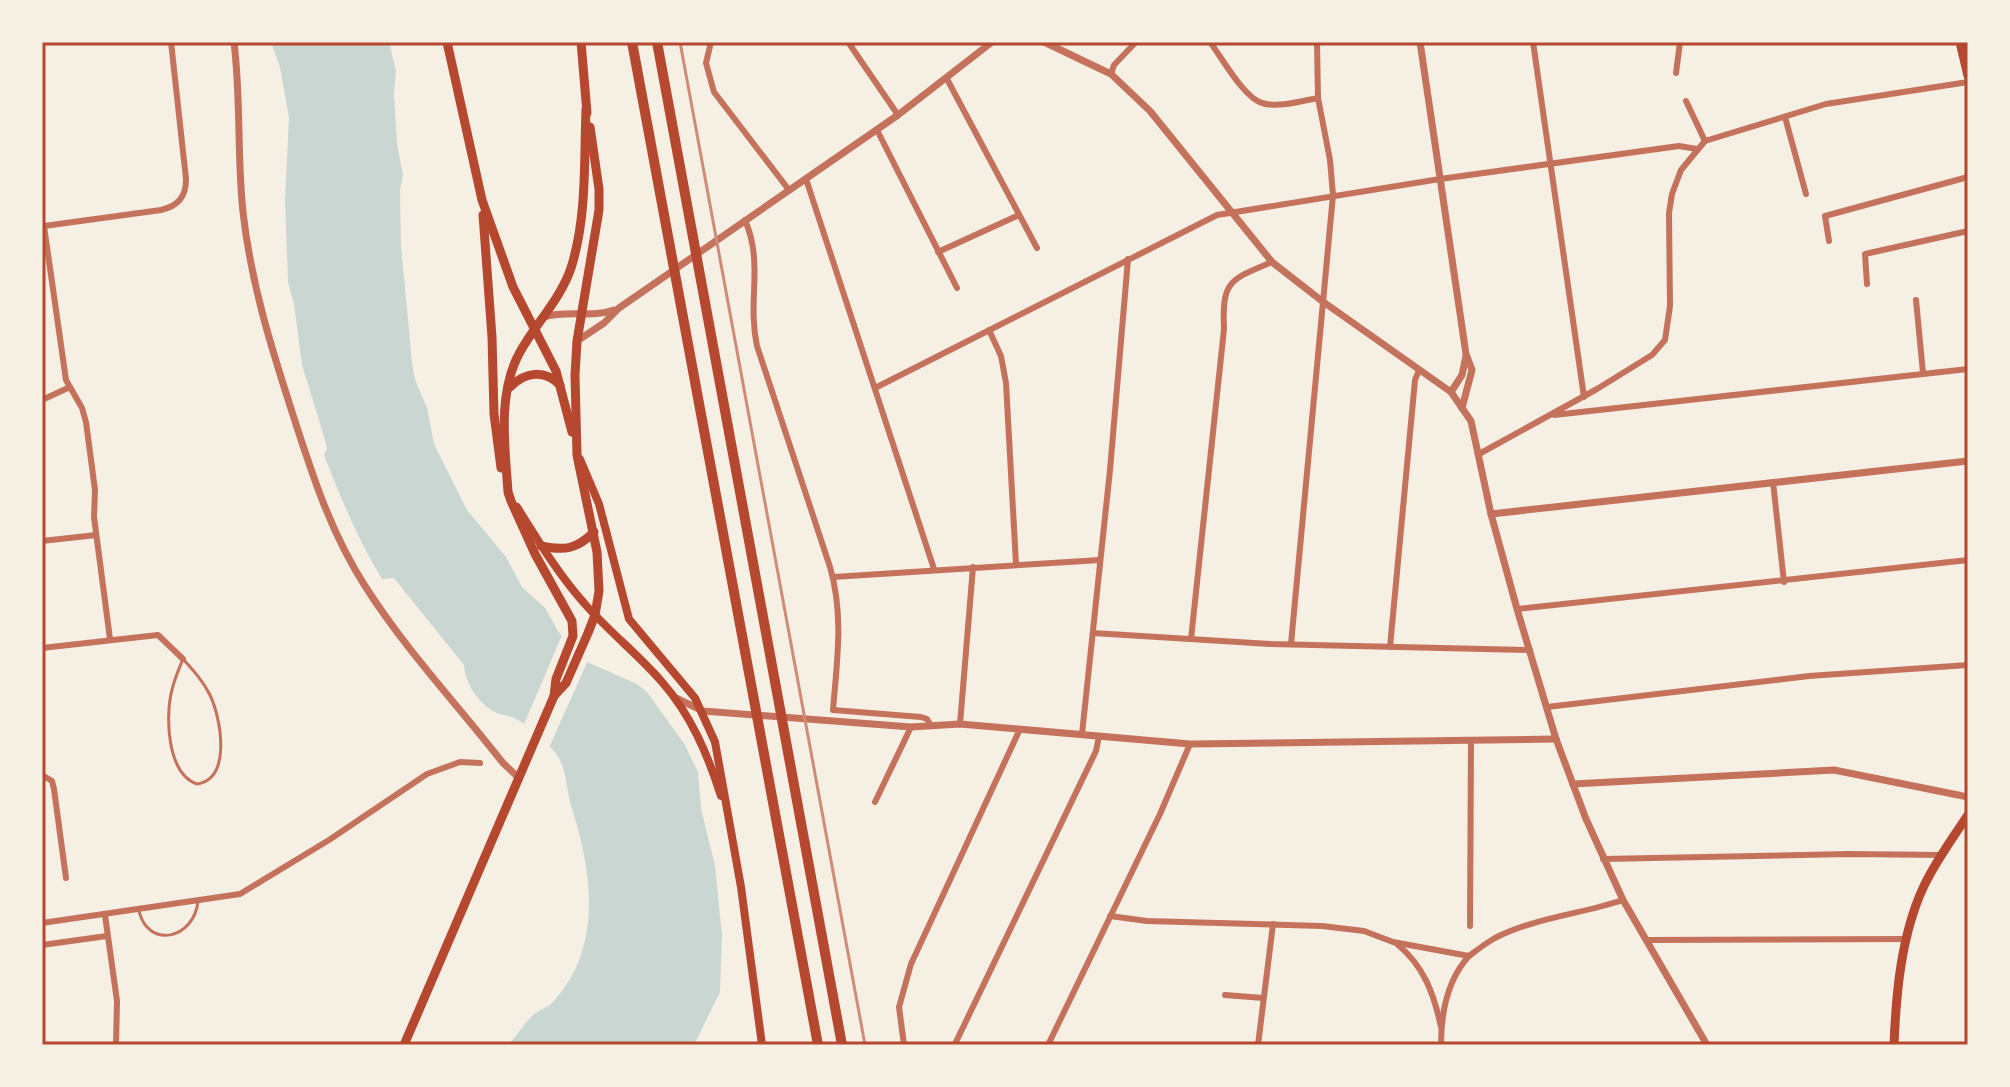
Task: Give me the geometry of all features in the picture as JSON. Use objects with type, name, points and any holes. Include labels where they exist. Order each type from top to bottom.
[{"type":"highway","points":[[632,42],[818,1045]]},
{"type":"highway","points":[[657,42],[842,1045]]},
{"type":"main road","points":[[447,42],[482,200],[506,271],[562,387],[594,532],[600,579],[595,615],[566,683],[554,696]]},
{"type":"main road","points":[[581,42],[586,109],[599,197],[595,246],[577,341],[577,455],[597,498],[629,619],[675,672],[703,711],[719,757],[751,955],[762,1045]]},
{"type":"main road","points":[[1960,42],[1968,79]]},
{"type":"main road","points":[[586,109],[583,190],[576,246],[563,286],[515,361],[508,389],[505,421],[508,492],[573,591],[674,697],[704,749],[730,828]]},
{"type":"main road","points":[[404,1045],[554,696],[556,679],[574,630],[570,613],[535,554],[508,492],[495,431],[482,200]]},
{"type":"main road","points":[[508,389],[518,380],[533,374],[548,376],[562,387]]},
{"type":"main road","points":[[541,546],[569,549],[580,545],[594,532]]},
{"type":"main road","points":[[1894,1045],[1907,939],[1917,902],[1941,855],[1968,815]]},
{"type":"street","points":[[110,639],[85,417],[65,377],[44,226],[161,210],[175,205],[182,198],[186,179],[171,42]]},
{"type":"street","points":[[234,42],[243,211],[253,278],[267,336],[327,516],[352,564],[387,619],[503,763],[519,778]]},
{"type":"street","points":[[711,42],[706,63],[714,92],[789,190]]},
{"type":"street","points":[[848,42],[898,115]]},
{"type":"street","points":[[577,341],[604,323],[619,308],[898,115],[992,42]]},
{"type":"street","points":[[1044,42],[1111,74],[1150,111],[1272,262],[1451,392],[1471,421],[1491,514],[1517,609],[1556,739],[1573,784],[1623,900],[1707,1045]]},
{"type":"street","points":[[1111,74],[1114,65],[1136,42]]},
{"type":"street","points":[[1210,42],[1249,97],[1274,105],[1318,98]]},
{"type":"street","points":[[1291,644],[1333,195],[1318,98],[1317,42]]},
{"type":"street","points":[[1420,42],[1466,354],[1472,370],[1462,408]]},
{"type":"street","points":[[1533,42],[1584,397]]},
{"type":"street","points":[[1676,73],[1680,42]]},
{"type":"street","points":[[947,79],[1037,248]]},
{"type":"street","points":[[1479,454],[1584,397],[1652,355],[1665,340],[1670,306],[1670,204],[1681,170],[1705,141],[1826,104],[1968,79]]},
{"type":"street","points":[[1686,101],[1705,141]]},
{"type":"street","points":[[1785,117],[1806,194]]},
{"type":"street","points":[[877,130],[957,288]]},
{"type":"street","points":[[875,388],[1213,216],[1440,179],[1679,146],[1697,149]]},
{"type":"street","points":[[1829,241],[1825,216],[1968,177]]},
{"type":"street","points":[[806,179],[934,569]]},
{"type":"street","points":[[938,252],[1019,215]]},
{"type":"street","points":[[745,220],[756,253],[752,310],[757,346],[833,577],[840,625],[833,710],[921,717],[927,719],[931,726]]},
{"type":"street","points":[[1867,284],[1865,254],[1968,231]]},
{"type":"street","points":[[1082,734],[1128,259]]},
{"type":"street","points":[[1191,639],[1224,329],[1225,292],[1230,283],[1272,262]]},
{"type":"street","points":[[1916,300],[1923,373]]},
{"type":"street","points":[[544,317],[561,313],[603,313],[619,308]]},
{"type":"street","points":[[989,330],[1001,356],[1006,383],[1016,564]]},
{"type":"street","points":[[1451,392],[1462,375],[1466,354]]},
{"type":"street","points":[[1551,415],[1968,369]]},
{"type":"street","points":[[1390,647],[1405,471],[1415,380],[1419,370]]},
{"type":"street","points":[[42,400],[70,387]]},
{"type":"street","points":[[1491,514],[1968,461]]},
{"type":"street","points":[[1773,482],[1784,582]]},
{"type":"street","points":[[42,541],[96,535]]},
{"type":"street","points":[[833,577],[1100,560]]},
{"type":"street","points":[[1517,609],[1968,560]]},
{"type":"street","points":[[960,724],[973,567]]},
{"type":"street","points":[[1093,633],[1291,644],[1530,650]]},
{"type":"street","points":[[42,648],[158,635],[183,659]]},
{"type":"street","points":[[1547,707],[1809,676],[1968,665]]},
{"type":"street","points":[[674,697],[685,705],[703,711],[911,727],[960,724],[1190,744],[1556,739]]},
{"type":"street","points":[[875,802],[911,727]]},
{"type":"street","points":[[904,1045],[899,1007],[911,964],[1020,729]]},
{"type":"street","points":[[955,1044],[1096,751],[1099,736]]},
{"type":"street","points":[[1470,926],[1471,741]]},
{"type":"street","points":[[1048,1045],[1160,814],[1190,744]]},
{"type":"street","points":[[42,923],[240,894],[435,770],[460,762],[480,763]]},
{"type":"street","points":[[1573,784],[1834,770],[1968,797]]},
{"type":"street","points":[[42,775],[52,781],[54,789],[66,878]]},
{"type":"street","points":[[1603,859],[1941,855]]},
{"type":"street","points":[[1441,1027],[1452,978],[1469,956],[1496,938],[1531,924],[1583,913],[1623,900]]},
{"type":"street","points":[[105,915],[117,1001],[116,1045]]},
{"type":"street","points":[[1110,916],[1147,921],[1273,924],[1364,931],[1393,942],[1469,956]]},
{"type":"street","points":[[1258,1045],[1273,924]]},
{"type":"street","points":[[42,945],[107,936]]},
{"type":"street","points":[[1647,940],[1907,939]]},
{"type":"street","points":[[1393,942],[1409,955],[1424,975],[1435,1000],[1441,1045]]},
{"type":"street","points":[[1225,995],[1263,998]]},
{"type":"lane","points":[[183,659],[209,693],[220,729],[221,747],[214,774],[209,781],[197,784],[183,775],[172,750],[170,735],[169,703],[183,659]]},
{"type":"lane","points":[[138,909],[142,922],[148,928],[173,934],[191,925],[198,901]]},
{"type":"shaded area","points":[[271,42],[389,42],[396,71],[397,144],[403,175],[400,189],[401,246],[412,363],[415,380],[427,408],[434,444],[467,510],[506,557],[522,587],[545,608],[558,631],[587,662],[637,684],[647,692],[685,745],[698,772],[701,809],[715,866],[722,936],[720,992],[694,1045],[508,1045],[533,1015],[552,1003],[579,960],[589,912],[580,836],[564,771],[557,756],[544,740],[524,724],[484,705],[470,686],[464,665],[394,578],[382,579],[343,503],[324,455],[327,449],[302,365],[288,282],[285,199],[289,118],[280,67]]},
{"type":"pier","points":[[562,635],[589,658],[548,750],[522,729]]},
{"type":"railway","points":[[680,42],[865,1045]]}]
